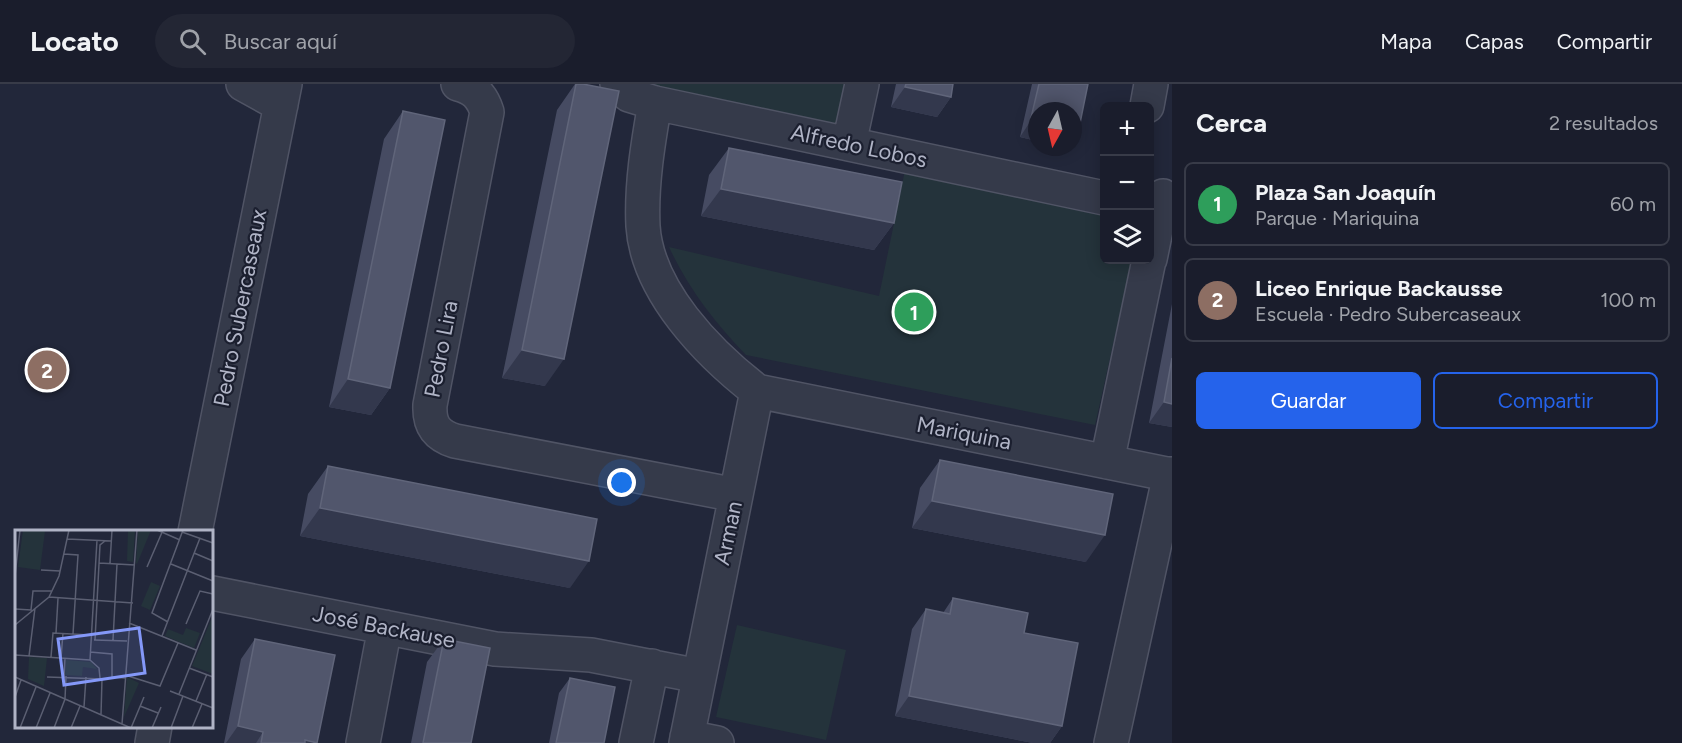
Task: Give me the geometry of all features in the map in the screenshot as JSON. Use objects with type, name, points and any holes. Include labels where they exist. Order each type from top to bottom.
[{"type":"street","points":[[243,84],[283,95]]},
{"type":"street","name":"Pedro Lira","points":[[458,84],[474,90],[483,100],[487,112],[430,405],[429,418],[434,429],[443,437],[455,441],[736,495]]},
{"type":"street","name":"Alfredo Lobos","points":[[617,84],[629,95],[655,103],[1100,197]]},
{"type":"street","points":[[849,144],[862,84]]},
{"type":"street","points":[[1148,102],[1151,84]]},
{"type":"street","name":"Pedro Subercaseaux","points":[[195,530],[283,95]]},
{"type":"street","points":[[655,103],[645,178],[643,227],[648,255],[657,277],[689,326],[734,373],[757,391]]},
{"type":"street","points":[[1154,233],[1161,197]]},
{"type":"street","points":[[1107,462],[1148,264]]},
{"type":"street","name":"Arman","points":[[696,741],[699,676],[757,391]]},
{"type":"street","name":"Mariquina","points":[[757,391],[1171,474]]},
{"type":"street","points":[[1111,743],[1171,474]]},
{"type":"street","name":"José Backause","points":[[213,593],[495,649],[591,655],[699,676]]},
{"type":"street","points":[[363,743],[385,627]]},
{"type":"street","points":[[636,743],[652,666]]},
{"type":"street","points":[[152,743],[155,728]]},
{"type":"shaded area","points":[[623,84],[849,84],[838,135]]},
{"type":"shaded area","points":[[905,170],[1100,208],[1100,264],[1131,264],[1095,425],[746,355],[703,304],[669,247],[879,296]]},
{"type":"shaded area","points":[[737,625],[846,650],[826,740],[716,717]]},
{"type":"building","points":[[576,84],[619,91],[564,359],[522,350]]},
{"type":"building","points":[[906,84],[953,84],[951,97],[905,87]]},
{"type":"building","points":[[1039,84],[1088,84],[1082,113],[1082,102],[1035,102]]},
{"type":"building","points":[[403,111],[445,120],[390,388],[348,379]]},
{"type":"building","points":[[729,148],[902,182],[894,223],[721,189]]},
{"type":"building","points":[[1172,358],[1172,404],[1164,402]]},
{"type":"building","points":[[940,460],[1113,494],[1105,535],[932,501]]},
{"type":"building","points":[[328,466],[597,519],[589,561],[320,508]]},
{"type":"building","points":[[953,598],[1028,613],[1024,633],[1078,643],[1062,726],[909,696],[926,609],[950,614]]},
{"type":"building","points":[[255,639],[335,655],[317,743],[305,740],[305,743],[261,743],[263,732],[238,726]]},
{"type":"building","points":[[444,639],[490,648],[471,743],[423,743]]},
{"type":"building","points":[[570,678],[615,687],[604,743],[556,743]]},
{"type":"place","name":"Plaza San Joaquín","points":[[914,312]]},
{"type":"place","name":"Liceo Enrique Backausse","points":[[47,370]]}]
